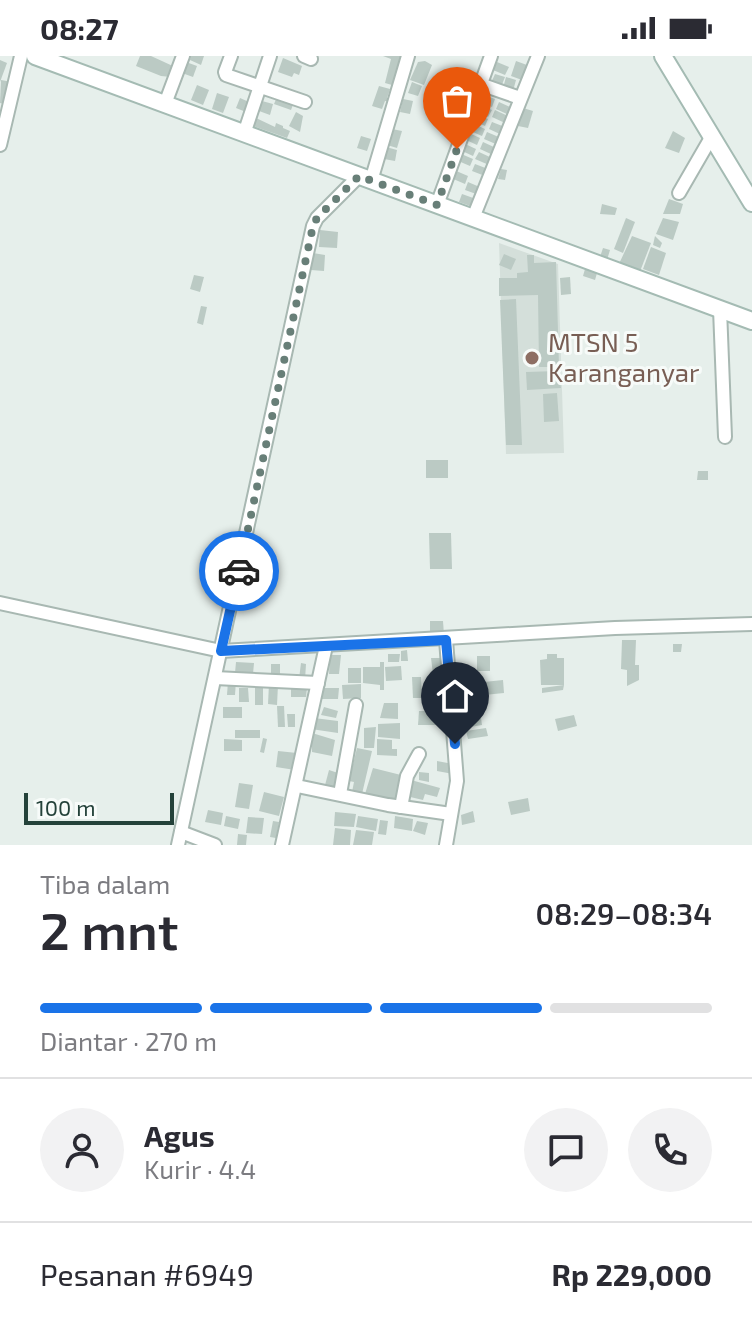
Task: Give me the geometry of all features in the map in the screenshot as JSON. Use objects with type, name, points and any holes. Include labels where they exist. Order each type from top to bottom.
[{"type":"main road","points":[[35,56],[752,321]]},
{"type":"main road","points":[[663,56],[752,203]]},
{"type":"street","points":[[0,145],[21,56]]},
{"type":"street","points":[[165,104],[183,56]]},
{"type":"street","points":[[231,56],[225,75],[305,102]]},
{"type":"street","points":[[244,134],[270,56]]},
{"type":"street","points":[[215,845],[180,838],[313,226],[317,218],[365,178],[408,56]]},
{"type":"street","points":[[437,205],[491,56]]},
{"type":"street","points":[[473,218],[538,56]]},
{"type":"street","points":[[480,84],[520,98]]},
{"type":"street","points":[[679,193],[712,136]]},
{"type":"street","points":[[720,309],[725,437]]},
{"type":"street","points":[[0,603],[221,651],[615,628],[752,624]]},
{"type":"street","points":[[446,640],[457,770],[455,807],[446,845]]},
{"type":"street","points":[[282,845],[326,646]]},
{"type":"street","points":[[215,678],[318,683]]},
{"type":"street","points":[[340,794],[356,705]]},
{"type":"street","points":[[401,807],[407,776],[419,754]]},
{"type":"street","points":[[297,786],[451,814]]},
{"type":"shaded area","name":"MTSN 5 Karanganyar","points":[[499,243],[558,264],[564,453],[506,454]]},
{"type":"building","points":[[140,56],[151,56],[175,67],[171,77],[136,66]]},
{"type":"building","points":[[191,56],[204,56],[201,65],[190,60]]},
{"type":"building","points":[[383,56],[403,56],[392,85],[385,83],[391,59]]},
{"type":"building","points":[[283,58],[302,66],[299,75],[294,73],[292,77],[278,72]]},
{"type":"building","points":[[0,60],[7,63],[0,82]]},
{"type":"building","points":[[425,61],[432,65],[424,85],[410,80],[418,62]]},
{"type":"building","points":[[516,61],[527,65],[522,80],[511,76]]},
{"type":"building","points":[[186,62],[197,66],[193,77],[182,73]]},
{"type":"building","points":[[497,62],[509,67],[505,75],[493,70]]},
{"type":"building","points":[[495,74],[505,77],[501,87],[491,83]]},
{"type":"building","points":[[506,77],[516,80],[513,91],[503,88]]},
{"type":"building","points":[[1,80],[12,82],[8,105],[0,103]]},
{"type":"building","points":[[412,82],[422,86],[418,96],[408,93]]},
{"type":"building","points":[[197,85],[209,90],[203,105],[191,100]]},
{"type":"building","points":[[379,86],[390,89],[387,98],[391,99],[390,102],[385,101],[382,109],[372,106]]},
{"type":"building","points":[[217,93],[229,97],[223,113],[212,109]]},
{"type":"building","points":[[478,93],[495,99],[492,107],[478,102]]},
{"type":"building","points":[[277,97],[294,102],[291,110],[274,104]]},
{"type":"building","points":[[240,98],[249,102],[246,112],[236,108]]},
{"type":"building","points":[[403,99],[413,101],[410,114],[400,112]]},
{"type":"building","points":[[262,101],[273,104],[270,115],[259,111]]},
{"type":"building","points":[[499,102],[512,108],[509,115],[496,109]]},
{"type":"building","points":[[478,104],[492,110],[488,117],[475,111]]},
{"type":"building","points":[[523,108],[533,111],[528,128],[518,126]]},
{"type":"building","points":[[495,110],[508,116],[505,123],[492,117]]},
{"type":"building","points":[[296,112],[303,116],[300,132],[289,126]]},
{"type":"building","points":[[475,113],[488,119],[485,126],[472,120]]},
{"type":"building","points":[[256,118],[275,127],[276,123],[283,126],[290,131],[287,138],[253,126]]},
{"type":"building","points":[[492,122],[505,127],[502,135],[489,129]]},
{"type":"building","points":[[472,123],[485,129],[482,136],[468,130]]},
{"type":"building","points":[[392,129],[402,131],[397,148],[387,145]]},
{"type":"building","points":[[673,131],[685,138],[679,153],[665,148]]},
{"type":"building","points":[[467,132],[480,138],[477,145],[464,139]]},
{"type":"building","points":[[487,132],[501,138],[498,145],[484,139]]},
{"type":"building","points":[[361,136],[371,139],[367,151],[357,148]]},
{"type":"building","points":[[483,142],[496,148],[493,155],[480,149]]},
{"type":"building","points":[[463,143],[476,149],[473,156],[460,150]]},
{"type":"building","points":[[386,147],[397,150],[395,161],[384,159]]},
{"type":"building","points":[[479,152],[492,158],[489,165],[475,159]]},
{"type":"building","points":[[459,153],[473,159],[470,166],[456,160]]},
{"type":"building","points":[[475,164],[488,169],[485,176],[472,171]]},
{"type":"building","points":[[501,169],[507,170],[505,180],[498,179]]},
{"type":"building","points":[[454,170],[468,176],[465,184],[451,178]]},
{"type":"building","points":[[468,182],[482,188],[479,195],[465,190]]},
{"type":"building","points":[[462,194],[476,199],[473,207],[459,202]]},
{"type":"building","points":[[669,199],[683,204],[680,214],[663,214]]},
{"type":"building","points":[[602,204],[617,208],[615,215],[600,214]]},
{"type":"building","points":[[626,218],[635,222],[623,253],[614,249]]},
{"type":"building","points":[[663,218],[679,222],[673,240],[656,234]]},
{"type":"building","points":[[320,230],[338,232],[337,248],[319,247]]},
{"type":"building","points":[[632,236],[651,243],[639,274],[618,266]]},
{"type":"building","points":[[655,236],[662,243],[660,248],[653,245]]},
{"type":"building","points":[[651,247],[666,253],[659,275],[643,269]]},
{"type":"building","points":[[603,248],[610,250],[607,260],[600,257]]},
{"type":"building","points":[[313,253],[325,255],[324,271],[311,270]]},
{"type":"building","points":[[504,254],[516,259],[511,270],[499,265]]},
{"type":"building","points":[[527,255],[534,255],[534,263],[556,262],[559,367],[539,367],[538,295],[499,296],[499,278],[517,278],[517,273],[528,272]]},
{"type":"building","points":[[585,269],[597,273],[595,280],[583,276]]},
{"type":"building","points":[[194,275],[204,277],[200,292],[190,289]]},
{"type":"building","points":[[570,277],[571,294],[561,295],[560,278]]},
{"type":"building","points":[[516,299],[522,445],[506,445],[500,300]]},
{"type":"building","points":[[201,306],[207,307],[203,325],[197,323]]},
{"type":"building","points":[[558,371],[561,388],[527,390],[526,372]]},
{"type":"building","points":[[557,393],[559,421],[544,422],[543,394]]},
{"type":"building","points":[[426,460],[448,460],[448,478],[426,478]]},
{"type":"building","points":[[698,471],[708,471],[708,480],[697,480]]},
{"type":"building","points":[[429,533],[451,533],[452,569],[430,569]]},
{"type":"building","points":[[430,621],[443,621],[444,635],[430,635]]},
{"type":"building","points":[[622,640],[636,640],[635,665],[639,665],[639,680],[627,686],[627,670],[621,669]]},
{"type":"building","points":[[673,644],[682,644],[681,652],[673,652]]},
{"type":"building","points":[[407,650],[408,661],[401,661],[401,651]]},
{"type":"building","points":[[388,654],[400,654],[399,662],[388,662]]},
{"type":"building","points":[[547,654],[564,658],[564,685],[541,685],[540,660],[547,659]]},
{"type":"building","points":[[330,655],[341,655],[339,674],[329,674]]},
{"type":"building","points":[[477,656],[490,656],[490,671],[477,671]]},
{"type":"building","points":[[431,658],[444,658],[444,674],[433,674]]},
{"type":"building","points":[[236,662],[254,663],[253,674],[235,673]]},
{"type":"building","points":[[380,662],[384,662],[384,690],[380,690],[380,685],[363,683],[363,667],[380,667]]},
{"type":"building","points":[[301,663],[306,664],[305,680],[299,679]]},
{"type":"building","points":[[271,664],[280,664],[280,677],[271,677]]},
{"type":"building","points":[[401,666],[402,680],[386,681],[385,667]]},
{"type":"building","points":[[348,668],[361,668],[361,683],[348,683]]},
{"type":"building","points":[[412,677],[421,677],[422,698],[413,698]]},
{"type":"building","points":[[463,677],[480,677],[480,695],[463,695]]},
{"type":"building","points":[[503,680],[504,693],[484,695],[484,682]]},
{"type":"building","points":[[228,681],[236,681],[235,695],[227,695]]},
{"type":"building","points":[[269,684],[278,685],[277,705],[268,704]]},
{"type":"building","points":[[361,684],[361,698],[343,699],[342,685]]},
{"type":"building","points":[[564,685],[563,690],[542,693],[542,688]]},
{"type":"building","points":[[255,687],[263,688],[263,705],[255,705]]},
{"type":"building","points":[[239,688],[248,688],[249,702],[239,702]]},
{"type":"building","points":[[291,688],[307,688],[306,697],[291,697]]},
{"type":"building","points":[[320,688],[339,688],[338,699],[321,699]]},
{"type":"building","points":[[384,703],[398,703],[398,719],[380,718]]},
{"type":"building","points":[[277,706],[284,706],[285,727],[278,727]]},
{"type":"building","points":[[223,707],[242,707],[242,718],[223,718]]},
{"type":"building","points":[[324,707],[338,711],[336,718],[321,715]]},
{"type":"building","points":[[419,711],[438,711],[439,725],[418,725]]},
{"type":"building","points":[[287,714],[295,714],[295,727],[288,727]]},
{"type":"building","points":[[574,715],[577,726],[558,731],[555,719]]},
{"type":"building","points":[[314,718],[338,721],[338,733],[311,729]]},
{"type":"building","points":[[481,718],[482,725],[470,727],[469,719]]},
{"type":"building","points":[[400,723],[400,739],[378,737],[378,724]]},
{"type":"building","points":[[376,727],[374,748],[364,748],[364,728]]},
{"type":"building","points":[[486,728],[488,736],[468,739],[466,731]]},
{"type":"building","points":[[235,730],[260,730],[260,738],[235,738]]},
{"type":"building","points":[[312,733],[335,740],[332,756],[312,752]]},
{"type":"building","points":[[263,738],[267,739],[264,753],[260,752]]},
{"type":"building","points":[[224,739],[242,740],[242,751],[224,751]]},
{"type":"building","points":[[377,739],[392,740],[392,749],[397,749],[397,756],[377,755]]},
{"type":"building","points":[[357,748],[372,751],[362,794],[352,792],[354,782],[349,781]]},
{"type":"building","points":[[278,751],[297,753],[295,770],[276,767]]},
{"type":"building","points":[[437,761],[453,764],[453,774],[437,771]]},
{"type":"building","points":[[373,768],[405,776],[397,803],[365,794]]},
{"type":"building","points":[[329,770],[338,773],[335,792],[324,789]]},
{"type":"building","points":[[419,772],[429,773],[429,782],[419,780]]},
{"type":"building","points":[[411,780],[440,788],[437,797],[425,794],[423,800],[406,796]]},
{"type":"building","points":[[239,783],[253,785],[249,809],[235,807]]},
{"type":"building","points":[[264,792],[284,797],[279,816],[259,811]]},
{"type":"building","points":[[528,798],[530,811],[511,815],[508,802]]},
{"type":"building","points":[[208,810],[223,813],[221,825],[205,822]]},
{"type":"building","points":[[473,811],[475,822],[462,825],[461,815]]},
{"type":"building","points":[[335,812],[356,814],[354,827],[334,826]]},
{"type":"building","points":[[226,816],[240,819],[238,829],[224,826]]},
{"type":"building","points":[[358,816],[378,819],[376,831],[356,827]]},
{"type":"building","points":[[395,816],[413,819],[412,831],[394,828]]},
{"type":"building","points":[[248,817],[264,818],[262,834],[246,833]]},
{"type":"building","points":[[380,820],[388,821],[386,835],[378,834]]},
{"type":"building","points":[[273,821],[279,822],[276,838],[270,837]]},
{"type":"building","points":[[417,821],[428,823],[425,835],[413,831]]},
{"type":"building","points":[[335,828],[351,830],[350,845],[333,845]]},
{"type":"building","points":[[356,830],[374,832],[372,845],[353,845]]},
{"type":"building","points":[[238,834],[247,835],[246,845],[237,845]]},
{"type":"way so far","points":[[239,571],[307,252],[317,218],[359,176],[437,205],[457,149]]},
{"type":"place","name":"MTSN 5 Karanganyar","points":[[532,358]]},
{"type":"route","points":[[239,571],[221,651],[446,640],[455,744]]}]
